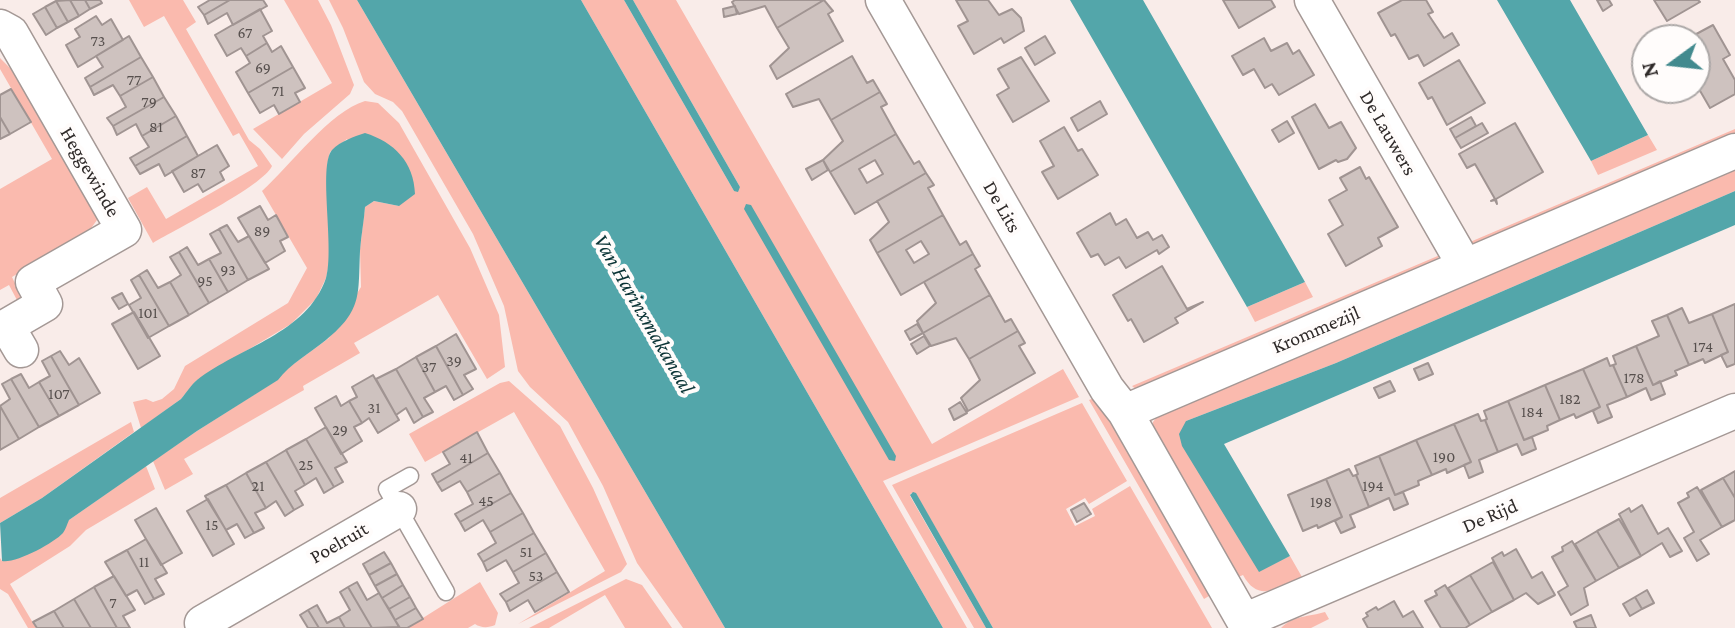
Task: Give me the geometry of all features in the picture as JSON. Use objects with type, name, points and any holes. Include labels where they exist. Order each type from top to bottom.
[{"type":"street","name":"De Lits","points":[[883,0],[1107,389],[1125,412]]},
{"type":"street","name":"De Lauwers","points":[[1312,0],[1465,266]]},
{"type":"street","name":"Heggewinde","points":[[0,27],[11,33],[124,230],[33,282],[45,304],[7,326],[21,350]]},
{"type":"street","name":"Krommezijl","points":[[1125,412],[1735,151]]},
{"type":"street","name":"De Rijd","points":[[1246,624],[1735,411]]},
{"type":"street","points":[[1125,412],[1246,624]]},
{"type":"street","name":"Poelruit","points":[[205,628],[202,623],[399,509]]},
{"type":"lane","points":[[410,476],[387,489],[446,592]]},
{"type":"shaded area","points":[[129,0],[183,0],[196,22],[186,29],[249,140],[272,166],[236,195],[153,243],[128,198],[147,187],[166,219],[258,166],[239,133],[233,136],[164,16],[144,27]]},
{"type":"shaded area","points":[[284,0],[318,0],[354,85],[350,94],[304,134],[282,159],[253,129],[332,83]]},
{"type":"shaded area","points":[[329,0],[357,0],[725,628],[683,628],[637,563],[603,486],[568,422],[530,387],[518,371],[504,306],[473,234],[402,111],[393,102],[375,94],[364,82]]},
{"type":"shaded area","points":[[581,0],[624,0],[734,191],[740,187],[633,0],[676,0],[932,444],[1063,369],[1079,397],[883,481],[967,628],[943,628]]},
{"type":"shaded area","points":[[0,58],[11,69],[64,161],[70,159],[98,211],[97,220],[89,231],[12,277],[22,298],[18,302],[9,285],[0,290],[0,189],[52,159],[0,69]]},
{"type":"shaded area","points":[[365,101],[378,103],[399,123],[470,248],[499,315],[505,367],[487,379],[438,295],[354,343],[360,353],[303,386],[304,390],[184,459],[193,474],[165,490],[153,461],[277,380],[284,371],[329,338],[361,287],[360,249],[365,207],[374,201],[399,206],[347,139],[330,152],[327,166],[331,254],[326,278],[316,299],[291,324],[196,381],[181,399],[141,428],[133,402],[162,399],[174,389],[185,366],[288,303],[307,268],[262,191],[324,127]]},
{"type":"shaded area","points":[[1735,129],[1735,137],[1475,244],[1470,242]]},
{"type":"shaded area","points":[[1648,135],[1657,150],[1598,175],[1591,161]]},
{"type":"shaded area","points":[[1735,166],[1735,191],[1336,363],[1186,421],[1259,571],[1290,556],[1302,577],[1270,591],[1256,589],[1243,575],[1236,578],[1153,433],[1153,422],[1159,414]]},
{"type":"shaded area","points":[[1440,255],[1436,261],[1139,392],[1132,386]]},
{"type":"shaded area","points":[[1305,282],[1313,297],[1255,322],[1247,307]]},
{"type":"shaded area","points":[[509,381],[560,426],[593,488],[627,564],[621,572],[518,624],[605,571],[514,412],[425,462],[409,434],[500,383]]},
{"type":"shaded area","points":[[1099,396],[1214,593],[1204,599],[1089,400]]},
{"type":"shaded area","points":[[1082,403],[1127,481],[1089,504],[1085,498],[1066,509],[1075,526],[1095,516],[1092,509],[1130,486],[1212,628],[993,628],[916,494],[911,493],[986,628],[974,628],[892,485]]},
{"type":"shaded area","points":[[131,422],[134,432],[42,498],[0,523],[0,498]]},
{"type":"shaded area","points":[[146,466],[155,489],[86,530],[70,546],[10,584],[36,628],[28,628],[8,594],[0,589],[0,558],[2,561],[69,520]]},
{"type":"shaded area","points":[[626,579],[642,585],[672,628],[625,628],[605,595],[549,628],[529,628]]},
{"type":"shaded area","points":[[480,582],[498,613],[495,625],[407,628]]},
{"type":"shaded area","points":[[1325,612],[1329,619],[1311,628],[1281,628],[1296,619]]},
{"type":"water","name":"Van Harinxmakanaal","points":[[357,0],[581,0],[943,628],[725,628]]},
{"type":"water","points":[[624,0],[633,0],[740,187],[738,192],[734,191]]},
{"type":"water","points":[[1070,0],[1143,0],[1305,282],[1247,307]]},
{"type":"water","points":[[1497,0],[1570,0],[1648,135],[1591,161]]},
{"type":"water","points":[[365,133],[385,142],[400,155],[411,172],[415,194],[399,206],[374,201],[365,207],[358,290],[347,319],[278,380],[197,431],[69,520],[63,533],[52,542],[25,556],[2,561],[0,523],[42,498],[181,399],[197,380],[214,368],[270,338],[304,313],[317,297],[326,278],[329,248],[328,159],[339,144]]},
{"type":"water","points":[[1735,191],[1735,225],[1224,444],[1290,556],[1259,572],[1182,446],[1179,434],[1186,421],[1336,363]]},
{"type":"water","points":[[746,204],[751,205],[896,456],[895,461],[889,460],[744,209]]},
{"type":"water","points":[[913,492],[993,628],[986,628],[910,495]]},
{"type":"building","points":[[70,0],[85,0],[90,9],[79,16]]},
{"type":"building","points":[[70,0],[79,16],[68,22],[56,1]]},
{"type":"building","points":[[85,0],[100,0],[102,3],[90,9]]},
{"type":"building","points":[[210,0],[230,0],[204,15],[198,7]]},
{"type":"building","points":[[230,0],[263,0],[267,6],[233,25],[227,13],[208,24],[204,15]]},
{"type":"building","points":[[824,0],[777,28],[765,6],[739,14],[732,2]]},
{"type":"building","points":[[824,0],[833,11],[828,14],[843,41],[777,79],[770,66],[789,48],[777,28]]},
{"type":"building","points":[[956,0],[988,0],[999,15],[1012,9],[1021,18],[1024,31],[1004,43],[1001,38],[974,54],[958,26],[968,21]]},
{"type":"building","points":[[1223,0],[1271,0],[1275,7],[1239,28]]},
{"type":"building","points":[[1402,0],[1426,0],[1433,12],[1428,14],[1444,38],[1452,33],[1459,45],[1424,66],[1418,55],[1409,59],[1378,13]]},
{"type":"building","points":[[1597,0],[1609,0],[1612,5],[1603,11]]},
{"type":"building","points":[[1654,0],[1698,0],[1700,2],[1667,21]]},
{"type":"building","points":[[56,1],[68,22],[57,28],[45,7]]},
{"type":"building","points":[[735,6],[737,14],[724,17],[723,9]]},
{"type":"building","points":[[45,7],[57,28],[46,35],[33,14]]},
{"type":"building","points":[[260,9],[272,31],[263,36],[267,43],[246,56],[241,48],[227,56],[215,35]]},
{"type":"building","points":[[96,16],[102,25],[111,19],[123,40],[78,67],[66,45],[80,37],[75,29]]},
{"type":"building","points":[[1711,26],[1730,55],[1723,59],[1735,80],[1735,94],[1710,108],[1708,104],[1711,104]]},
{"type":"building","points":[[129,36],[141,57],[90,87],[85,78],[103,67],[96,56]]},
{"type":"building","points":[[1045,36],[1055,53],[1035,65],[1025,48]]},
{"type":"building","points":[[1264,38],[1271,51],[1287,43],[1293,54],[1299,50],[1314,75],[1279,95],[1272,84],[1265,88],[1254,69],[1243,75],[1232,56]]},
{"type":"building","points":[[267,43],[272,52],[281,46],[293,67],[248,93],[236,72],[250,63],[246,56]]},
{"type":"building","points":[[852,56],[867,83],[873,80],[880,92],[831,120],[819,99],[793,107],[786,94]]},
{"type":"building","points":[[141,57],[153,77],[120,96],[113,85],[94,95],[90,87]]},
{"type":"building","points":[[1021,57],[1049,101],[1013,122],[997,95],[1009,88],[998,69]]},
{"type":"building","points":[[1459,60],[1485,103],[1447,125],[1432,97],[1428,99],[1419,83]]},
{"type":"building","points":[[293,67],[305,88],[295,93],[300,102],[279,114],[274,105],[260,113],[248,93]]},
{"type":"building","points":[[153,77],[164,97],[113,126],[107,118],[126,107],[120,96]]},
{"type":"building","points":[[11,89],[31,122],[10,134],[0,117],[0,95]]},
{"type":"building","points":[[880,92],[887,104],[881,107],[896,134],[830,172],[823,160],[843,141],[831,120]]},
{"type":"building","points":[[164,97],[176,116],[142,136],[136,124],[117,135],[113,126]]},
{"type":"building","points":[[1100,101],[1107,114],[1078,131],[1071,118]]},
{"type":"building","points":[[1315,104],[1329,128],[1341,122],[1356,148],[1347,159],[1336,160],[1319,169],[1292,117]]},
{"type":"building","points":[[176,116],[187,136],[135,166],[130,158],[149,147],[142,136]]},
{"type":"building","points":[[0,117],[10,134],[0,139]]},
{"type":"building","points":[[1471,117],[1476,126],[1455,138],[1450,129]]},
{"type":"building","points":[[1287,121],[1294,133],[1279,142],[1272,130]]},
{"type":"building","points":[[1482,123],[1488,133],[1461,148],[1455,138]]},
{"type":"building","points":[[1515,123],[1543,172],[1496,199],[1497,204],[1495,200],[1491,201],[1495,199],[1475,164],[1467,168],[1459,154]]},
{"type":"building","points":[[1064,127],[1078,151],[1082,149],[1098,175],[1058,199],[1042,172],[1054,166],[1040,141]]},
{"type":"building","points":[[896,134],[914,164],[919,161],[926,173],[855,214],[830,172]],"holes":[[[875,160],[883,174],[867,183],[859,169]]]},
{"type":"building","points":[[187,136],[198,156],[165,176],[159,164],[140,174],[135,166]]},
{"type":"building","points":[[217,145],[229,166],[220,172],[224,180],[203,192],[198,184],[184,192],[172,171]]},
{"type":"building","points":[[823,160],[828,170],[812,180],[806,169]]},
{"type":"building","points":[[1360,167],[1398,227],[1378,238],[1382,246],[1346,266],[1328,234],[1343,225],[1329,200],[1347,190],[1340,178]]},
{"type":"building","points":[[926,173],[934,185],[928,188],[943,215],[877,253],[870,240],[889,222],[877,201]]},
{"type":"building","points":[[260,206],[268,220],[276,215],[288,237],[280,241],[285,251],[265,263],[238,218]]},
{"type":"building","points":[[1110,213],[1116,225],[1126,219],[1137,238],[1148,232],[1153,240],[1162,235],[1169,247],[1159,254],[1157,250],[1126,268],[1119,257],[1105,265],[1098,254],[1091,257],[1077,233]]},
{"type":"building","points":[[943,215],[960,245],[966,241],[973,254],[901,295],[877,253]],"holes":[[[921,241],[929,254],[914,263],[906,250]]]},
{"type":"building","points":[[227,225],[238,242],[249,236],[269,269],[248,280],[219,229]]},
{"type":"building","points":[[219,229],[248,280],[228,292],[209,259],[221,253],[210,234]]},
{"type":"building","points":[[187,247],[198,265],[209,259],[228,292],[209,303],[179,252]]},
{"type":"building","points":[[179,252],[209,303],[189,315],[170,282],[181,275],[170,257]]},
{"type":"building","points":[[973,254],[980,266],[975,269],[990,295],[923,333],[917,321],[936,303],[924,282]]},
{"type":"building","points":[[1162,266],[1187,309],[1203,302],[1175,318],[1178,323],[1144,342],[1113,295]]},
{"type":"building","points":[[147,270],[158,288],[170,282],[189,315],[169,326],[139,275]]},
{"type":"building","points":[[139,275],[169,326],[148,338],[129,305],[141,298],[131,280]]},
{"type":"building","points":[[122,293],[128,304],[119,309],[112,298]]},
{"type":"building","points":[[990,295],[1005,322],[1011,319],[1018,331],[969,359],[956,338],[931,346],[923,333]]},
{"type":"building","points":[[1735,304],[1735,364],[1727,367],[1721,355],[1728,352],[1712,314]]},
{"type":"building","points":[[1682,308],[1689,323],[1712,314],[1728,352],[1705,363],[1703,359],[1689,365],[1667,315]]},
{"type":"building","points":[[134,312],[160,356],[138,369],[112,324]]},
{"type":"building","points":[[1667,315],[1689,365],[1675,371],[1677,375],[1653,385],[1636,346],[1659,336],[1652,321]]},
{"type":"building","points":[[917,324],[923,333],[910,340],[905,331]]},
{"type":"building","points":[[1018,331],[1025,343],[1019,346],[1035,373],[968,411],[961,398],[980,380],[969,359]]},
{"type":"building","points":[[456,334],[476,369],[464,375],[473,389],[463,395],[436,346]]},
{"type":"building","points":[[924,336],[930,346],[917,354],[911,344]]},
{"type":"building","points":[[436,346],[463,395],[454,400],[446,386],[435,392],[416,357]]},
{"type":"building","points":[[1636,346],[1653,385],[1660,381],[1665,394],[1651,400],[1646,388],[1627,397],[1613,365],[1616,364],[1613,356]]},
{"type":"building","points":[[60,351],[69,365],[79,358],[100,393],[79,405],[51,356]]},
{"type":"building","points":[[51,356],[79,405],[59,416],[39,382],[50,376],[42,361]]},
{"type":"building","points":[[416,357],[435,392],[424,398],[433,412],[423,417],[396,369]]},
{"type":"building","points":[[1607,358],[1627,397],[1607,405],[1612,417],[1598,423],[1593,411],[1600,407],[1583,369]]},
{"type":"building","points":[[1428,363],[1433,374],[1419,380],[1414,369]]},
{"type":"building","points":[[396,369],[423,417],[414,423],[406,408],[396,415],[376,379]]},
{"type":"building","points":[[1583,369],[1600,407],[1576,418],[1574,414],[1560,420],[1545,385]]},
{"type":"building","points":[[21,374],[29,388],[39,382],[59,416],[39,427],[11,379]]},
{"type":"building","points":[[373,375],[399,420],[378,433],[369,418],[362,423],[349,401],[357,397],[352,387]]},
{"type":"building","points":[[11,379],[39,427],[19,439],[0,406],[10,399],[2,384]]},
{"type":"building","points":[[1390,381],[1395,391],[1379,398],[1374,388]]},
{"type":"building","points":[[1545,385],[1560,420],[1547,426],[1548,430],[1524,440],[1508,401]]},
{"type":"building","points":[[336,396],[341,406],[349,401],[362,423],[354,427],[362,441],[341,454],[315,408]]},
{"type":"building","points":[[1508,401],[1524,440],[1532,437],[1536,449],[1522,455],[1517,444],[1498,452],[1485,420],[1484,411]]},
{"type":"building","points":[[960,402],[967,413],[954,420],[949,409]]},
{"type":"building","points":[[0,406],[19,439],[0,450]]},
{"type":"building","points":[[1478,414],[1481,421],[1485,420],[1498,452],[1479,460],[1483,472],[1469,478],[1464,465],[1471,462],[1454,424]]},
{"type":"building","points":[[1454,424],[1471,462],[1447,473],[1446,469],[1432,475],[1416,440]]},
{"type":"building","points":[[326,427],[347,462],[335,468],[343,482],[334,487],[306,439]]},
{"type":"building","points":[[477,432],[488,453],[437,483],[432,474],[450,464],[443,452]]},
{"type":"building","points":[[306,439],[334,487],[324,493],[316,478],[305,485],[286,450]]},
{"type":"building","points":[[1416,440],[1432,475],[1418,481],[1419,485],[1395,495],[1379,456]]},
{"type":"building","points":[[286,450],[305,485],[295,491],[303,505],[294,510],[266,462]]},
{"type":"building","points":[[488,453],[500,473],[467,492],[460,481],[442,491],[437,483]]},
{"type":"building","points":[[1379,456],[1395,495],[1403,492],[1408,504],[1394,510],[1389,498],[1369,507],[1355,466]]},
{"type":"building","points":[[266,462],[294,510],[285,516],[276,501],[266,508],[246,473]]},
{"type":"building","points":[[1349,469],[1353,476],[1356,475],[1369,507],[1350,515],[1355,527],[1341,533],[1335,521],[1342,517],[1326,479]]},
{"type":"building","points":[[1735,471],[1735,498],[1723,478]]},
{"type":"building","points":[[246,473],[266,508],[255,513],[264,528],[254,533],[226,485]]},
{"type":"building","points":[[500,473],[511,493],[460,522],[455,514],[473,504],[467,492]]},
{"type":"building","points":[[1723,478],[1735,498],[1735,520],[1722,527],[1701,490]]},
{"type":"building","points":[[1326,479],[1342,517],[1303,531],[1288,495]]},
{"type":"building","points":[[226,485],[254,533],[245,538],[237,524],[226,530],[205,496]]},
{"type":"building","points":[[1697,487],[1722,527],[1700,540],[1709,554],[1697,561],[1684,538],[1694,532],[1678,503],[1689,497],[1687,493]]},
{"type":"building","points":[[511,493],[523,513],[490,532],[483,520],[465,531],[460,522]]},
{"type":"building","points":[[208,499],[234,544],[213,556],[187,511]]},
{"type":"building","points":[[1084,503],[1091,514],[1077,522],[1071,510]]},
{"type":"building","points":[[1642,505],[1658,534],[1668,528],[1682,551],[1670,557],[1662,543],[1641,556],[1619,514],[1629,508],[1631,512]]},
{"type":"building","points":[[156,508],[182,553],[161,565],[135,520]]},
{"type":"building","points":[[523,513],[534,533],[483,562],[478,554],[496,543],[490,532]]},
{"type":"building","points":[[1619,519],[1641,556],[1619,568],[1597,531]]},
{"type":"building","points":[[1597,531],[1619,568],[1596,581],[1575,544]]},
{"type":"building","points":[[534,533],[546,553],[513,572],[506,560],[487,571],[483,562]]},
{"type":"building","points":[[146,539],[167,573],[155,579],[164,594],[154,599],[127,550]]},
{"type":"building","points":[[1572,541],[1596,581],[1584,588],[1588,605],[1571,615],[1558,592],[1568,586],[1552,557]]},
{"type":"building","points":[[1516,549],[1532,578],[1542,572],[1555,595],[1538,604],[1526,593],[1514,600],[1492,558]]},
{"type":"building","points":[[127,550],[154,599],[145,604],[137,590],[126,596],[105,562]]},
{"type":"building","points":[[384,552],[391,563],[369,575],[363,564]]},
{"type":"building","points":[[546,553],[557,572],[506,602],[500,594],[519,583],[513,572]]},
{"type":"building","points":[[1493,562],[1514,600],[1492,612],[1470,575]]},
{"type":"building","points":[[391,563],[397,574],[375,586],[369,575]]},
{"type":"building","points":[[557,572],[569,592],[535,612],[528,600],[510,611],[506,602]]},
{"type":"building","points":[[397,574],[403,585],[382,598],[375,586]]},
{"type":"building","points":[[1470,575],[1492,612],[1470,625],[1448,588]]},
{"type":"building","points":[[114,576],[135,610],[123,616],[130,628],[117,628],[94,587]]},
{"type":"building","points":[[357,582],[367,600],[379,593],[399,627],[372,628],[348,587]]},
{"type":"building","points":[[403,585],[410,597],[389,609],[382,598]]},
{"type":"building","points":[[1445,585],[1470,625],[1465,628],[1441,628],[1425,601],[1437,595],[1435,591]]},
{"type":"building","points":[[94,587],[117,628],[91,628],[74,599]]},
{"type":"building","points":[[348,587],[372,628],[345,628],[339,617],[350,610],[340,592]]},
{"type":"building","points":[[1647,590],[1654,603],[1642,609],[1635,597]]},
{"type":"building","points":[[410,597],[416,608],[395,620],[389,609]]},
{"type":"building","points":[[1635,597],[1642,609],[1630,616],[1623,604]]},
{"type":"building","points":[[74,599],[91,628],[64,628],[54,611]]},
{"type":"building","points":[[1394,601],[1403,617],[1413,611],[1423,628],[1368,628],[1363,619],[1368,616],[1366,613]]},
{"type":"building","points":[[317,605],[327,623],[339,617],[345,628],[319,628],[308,610]]},
{"type":"building","points":[[416,608],[423,619],[407,628],[400,628],[395,620]]},
{"type":"building","points":[[308,610],[319,628],[308,628],[300,615]]},
{"type":"building","points":[[54,611],[64,628],[37,628],[33,622]]},
{"type":"building","points":[[1591,615],[1596,628],[1577,628],[1574,622]]}]
